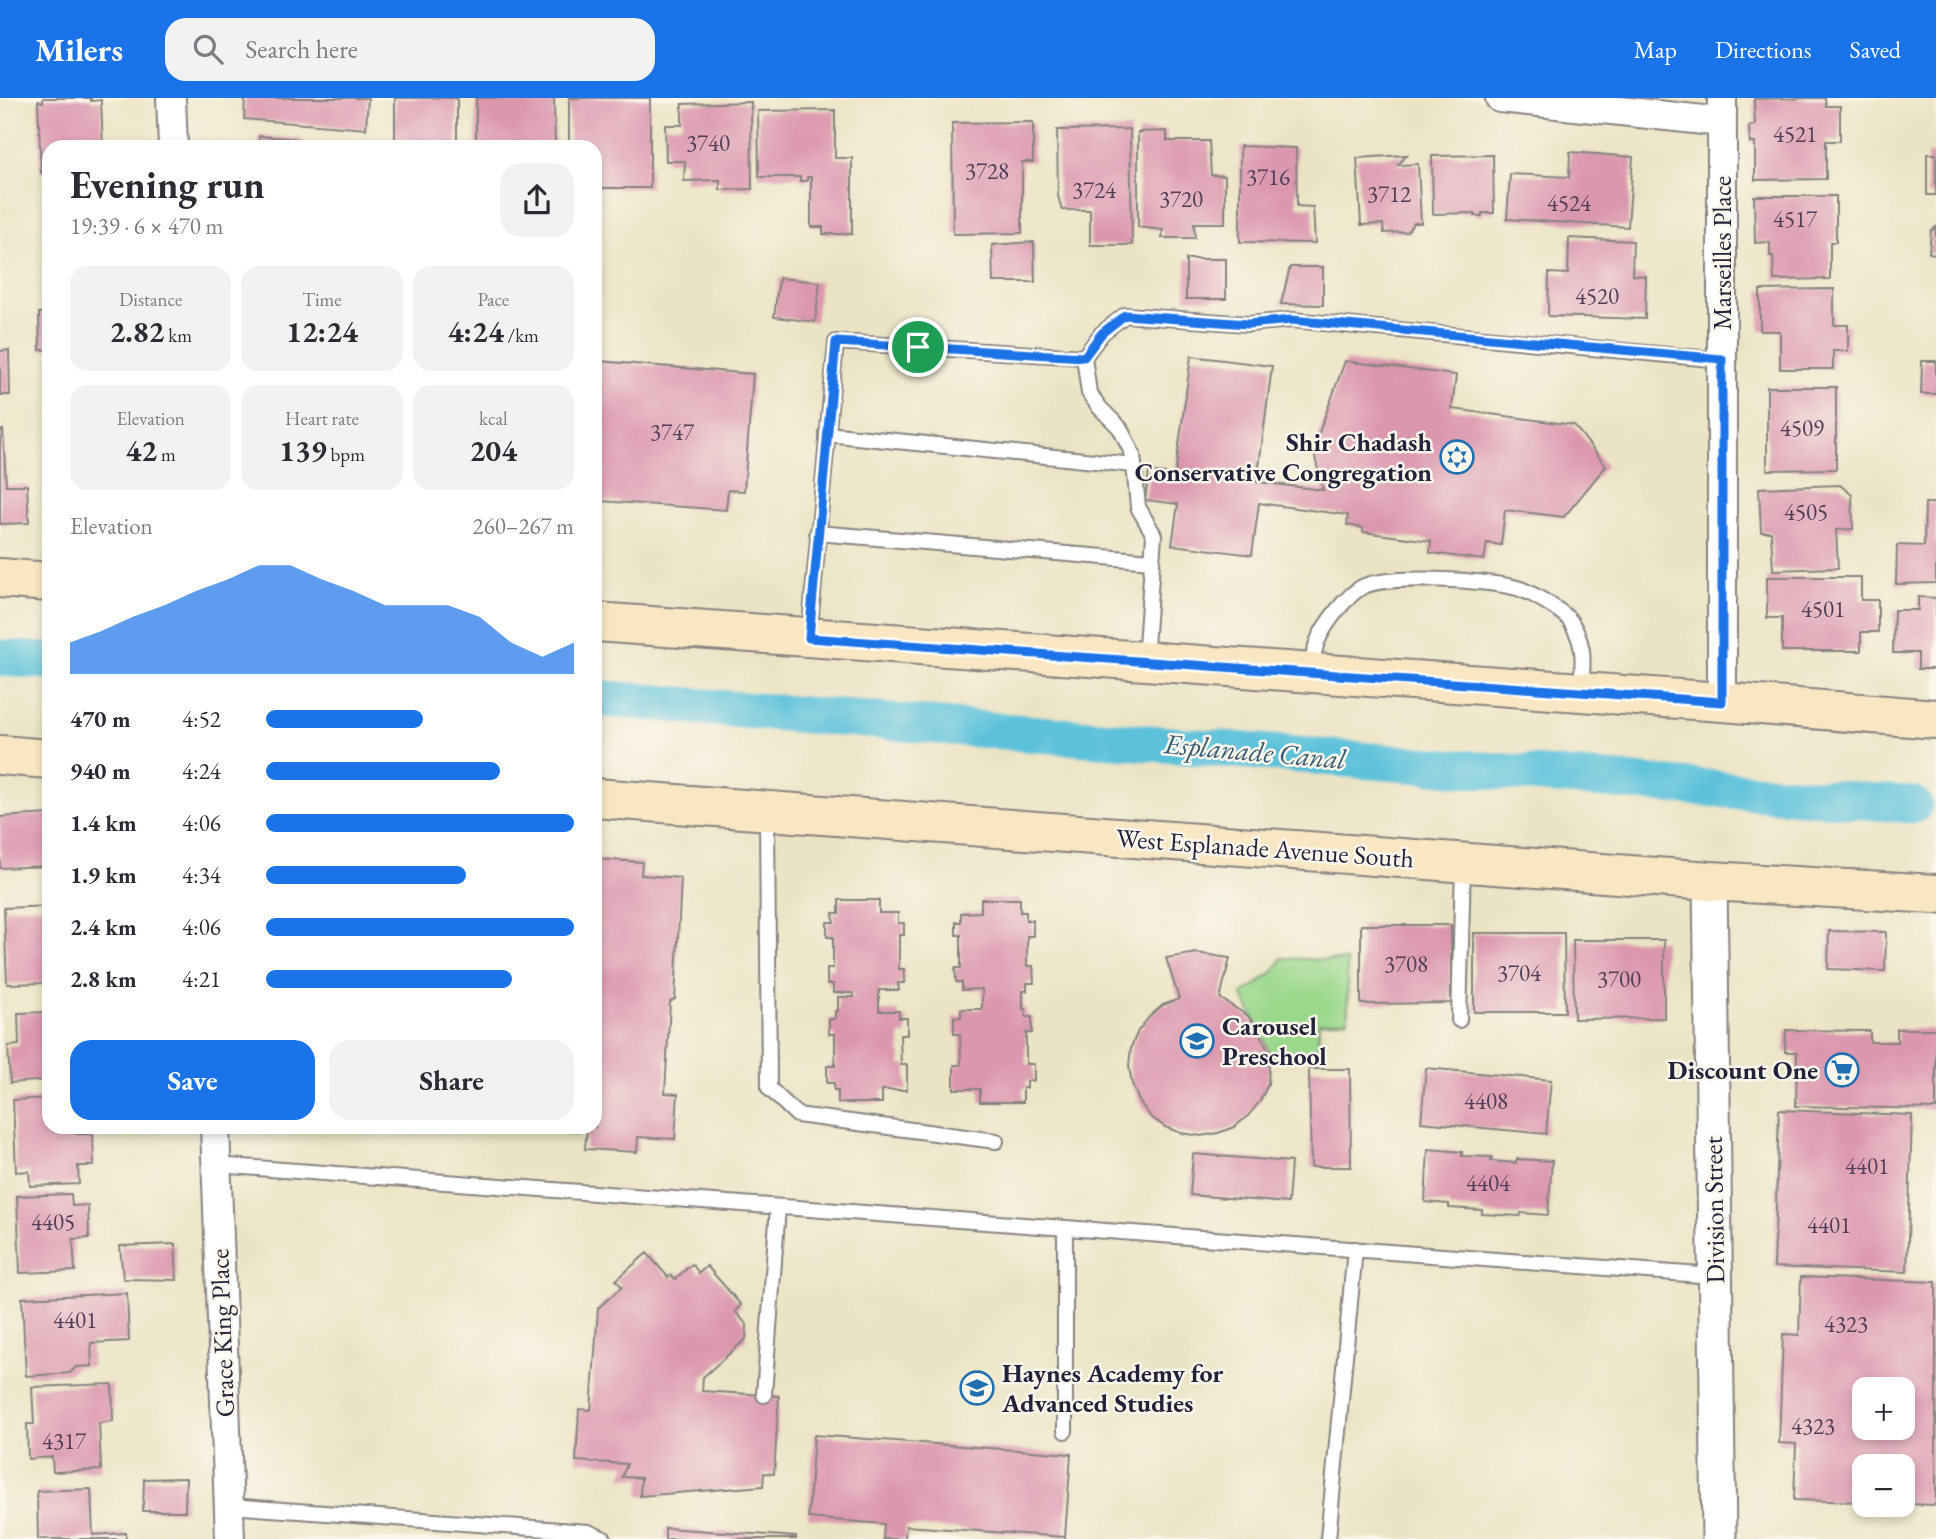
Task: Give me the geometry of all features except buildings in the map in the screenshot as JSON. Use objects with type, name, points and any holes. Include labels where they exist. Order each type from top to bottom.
[{"type":"main road","points":[[0,578],[42,581]]},
{"type":"main road","points":[[602,623],[1722,702],[1929,723]]},
{"type":"main road","points":[[0,755],[42,758]]},
{"type":"main road","name":"West Esplanade Avenue South","points":[[602,798],[1710,881],[1936,894]]},
{"type":"main road","points":[[1887,890],[1936,876]]},
{"type":"street","points":[[171,98],[173,140]]},
{"type":"street","points":[[1500,98],[1722,110]]},
{"type":"street","name":"Marseilles Place","points":[[1722,110],[1722,702]]},
{"type":"street","name":"Division Street","points":[[1710,881],[1718,1539]]},
{"type":"street","name":"Grace King Place","points":[[215,1134],[230,1539]]},
{"type":"lane","points":[[1145,661],[1154,535],[1138,507],[1133,455],[1120,428],[1089,393],[1084,357],[1102,333],[1125,315],[1248,324],[1291,320],[1722,359]]},
{"type":"lane","points":[[809,638],[836,342],[1084,357]]},
{"type":"lane","points":[[827,434],[1133,465]]},
{"type":"lane","points":[[817,533],[1152,561]]},
{"type":"lane","points":[[1309,673],[1318,639],[1340,606],[1363,586],[1400,579],[1458,581],[1517,588],[1570,620],[1583,651],[1581,692]]},
{"type":"lane","points":[[767,810],[769,1088],[797,1115],[996,1140]]},
{"type":"lane","points":[[1459,1020],[1463,863]]},
{"type":"lane","points":[[216,1165],[1714,1276]]},
{"type":"lane","points":[[764,1395],[778,1207]]},
{"type":"lane","points":[[1065,1228],[1065,1431]]},
{"type":"lane","points":[[1328,1539],[1355,1249]]},
{"type":"lane","points":[[229,1506],[588,1532],[604,1539]]},
{"type":"green space","points":[[1282,958],[1347,961],[1348,1020],[1319,1023],[1318,1055],[1270,1056],[1242,994],[1270,974]]},
{"type":"waterway","name":"Esplanade Canal","points":[[0,658],[42,661]]},
{"type":"waterway","name":"Esplanade Canal","points":[[602,699],[1914,805]]},
{"type":"place","name":"Shir Chadash Conservative Congregation","points":[[1457,457]]},
{"type":"place","name":"Carousel Preschool","points":[[1197,1041]]},
{"type":"place","name":"Discount One","points":[[1842,1070]]},
{"type":"place","name":"Haynes Academy for Advanced Studies","points":[[977,1388]]},
{"type":"route","points":[[1125,315],[1248,324],[1291,320],[1722,359],[1722,702],[809,638],[836,342],[918,347],[1084,357],[1102,333],[1125,315]]}]
